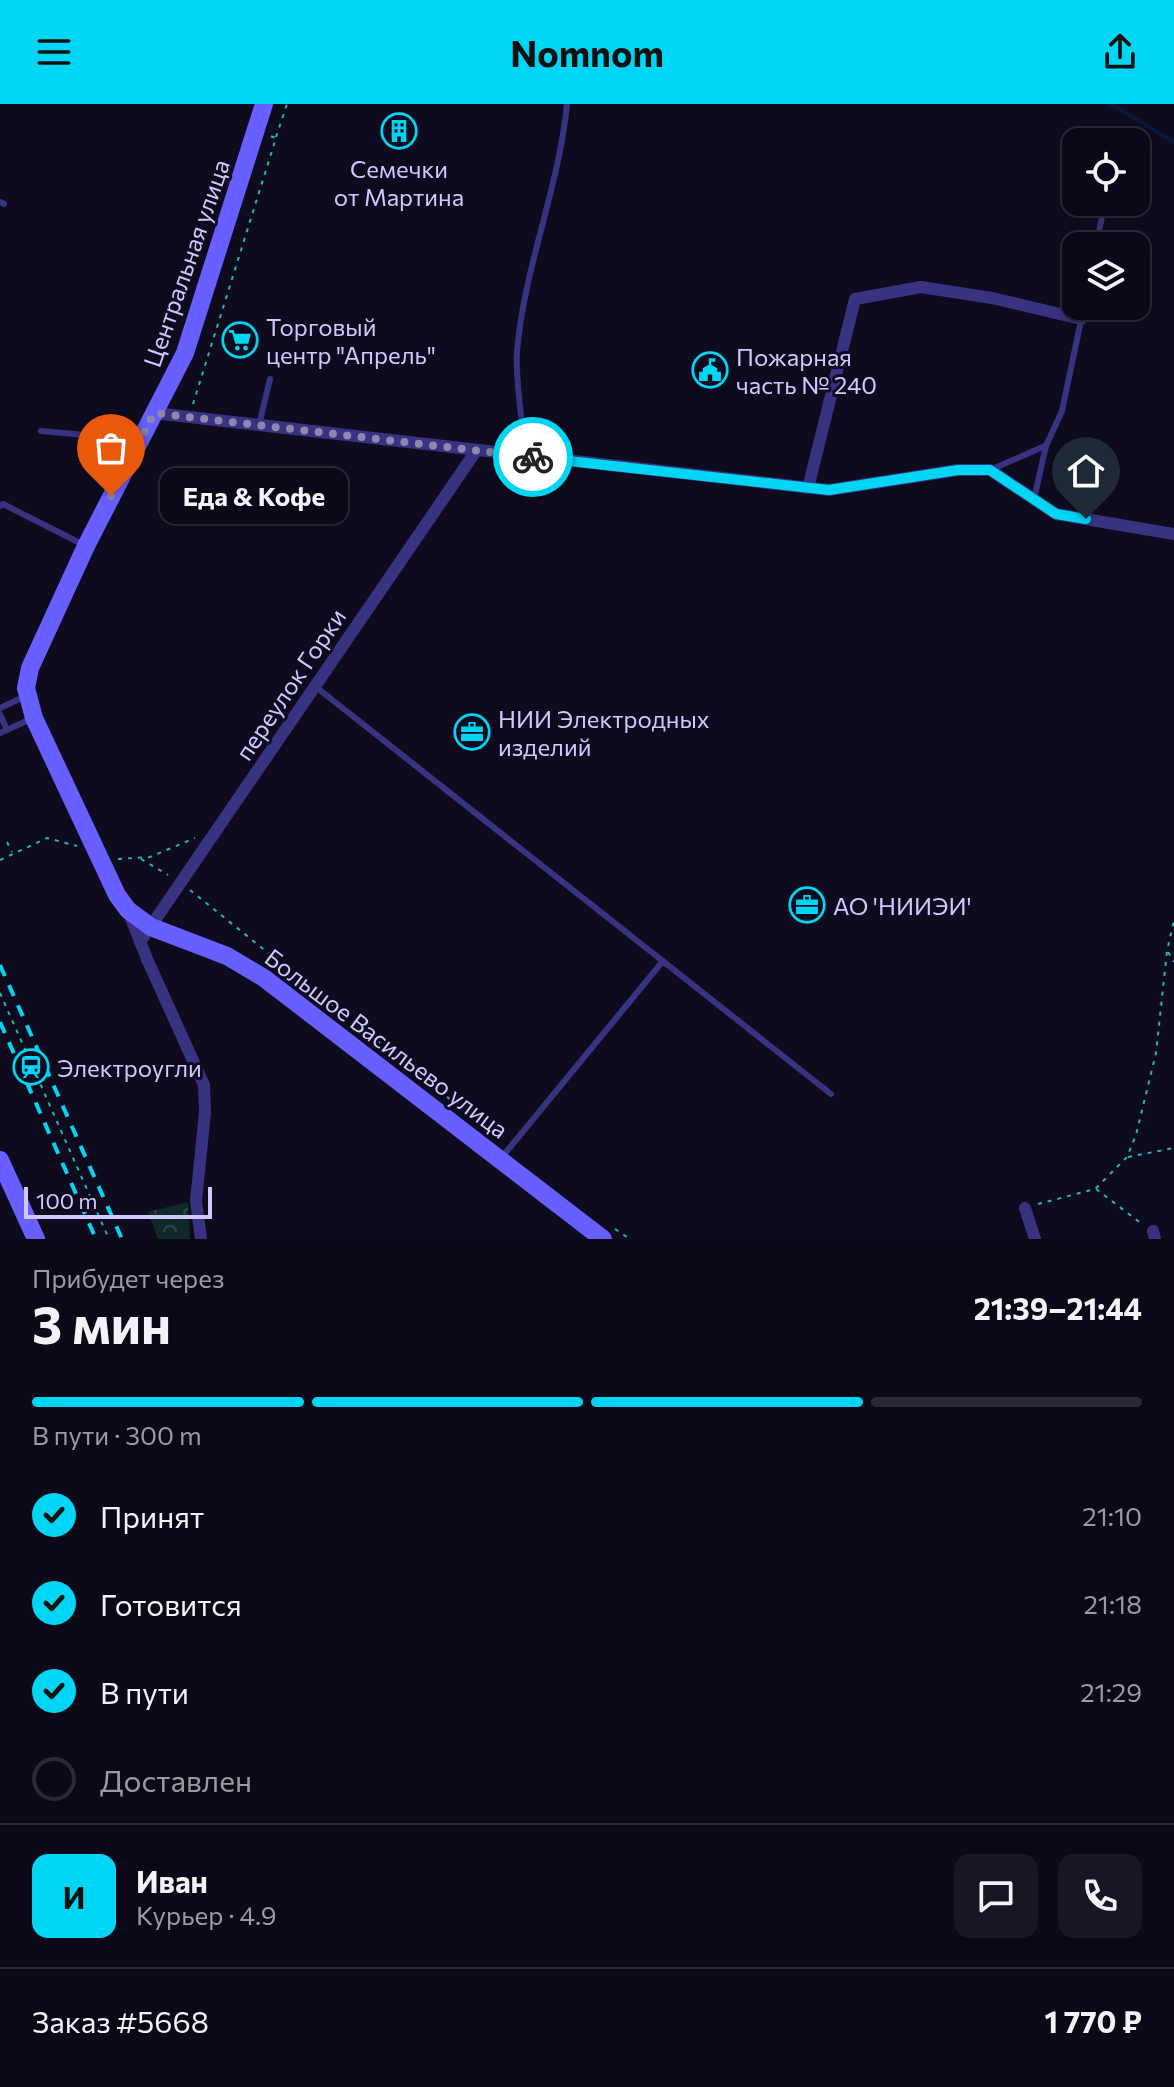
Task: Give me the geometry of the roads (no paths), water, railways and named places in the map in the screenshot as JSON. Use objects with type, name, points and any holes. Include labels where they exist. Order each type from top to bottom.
[{"type":"main road","name":"Центральная улица","points":[[26,696],[26,681],[34,658],[86,546],[175,376],[193,330],[264,104]]},
{"type":"main road","points":[[26,696],[34,718]]},
{"type":"main road","name":"Большое Васильево улица","points":[[34,718],[117,895],[145,935],[245,965],[505,1153],[603,1239]]},
{"type":"main road","points":[[0,1160],[36,1239]]},
{"type":"street","points":[[808,488],[855,299],[921,287],[1062,309]]},
{"type":"street","points":[[154,413],[829,490],[958,470],[990,470],[1056,514],[1174,534]]},
{"type":"street","name":"переулок Горки","points":[[145,935],[476,451]]},
{"type":"street","points":[[145,935],[204,1085],[205,1112],[196,1201],[201,1239]]},
{"type":"street","points":[[1025,1208],[1035,1239]]},
{"type":"lane","points":[[526,457],[517,354],[534,251],[556,178],[567,104]]},
{"type":"lane","points":[[1034,499],[1046,446],[1062,411],[1080,320]]},
{"type":"lane","points":[[259,425],[270,379]]},
{"type":"lane","points":[[41,431],[117,438],[136,447]]},
{"type":"lane","points":[[990,470],[1046,446]]},
{"type":"lane","points":[[0,506],[3,504],[86,546]]},
{"type":"lane","points":[[315,686],[831,1094]]},
{"type":"lane","points":[[0,708],[26,696]]},
{"type":"lane","points":[[0,714],[4,731],[34,718]]},
{"type":"lane","points":[[505,1153],[663,961]]},
{"type":"waterway","points":[[1111,104],[1174,142]]},
{"type":"railway","points":[[0,965],[122,1239]]},
{"type":"railway","points":[[0,1022],[96,1239]]},
{"type":"place","name":"Семечки от Мартина","points":[[399,131]]},
{"type":"place","name":"Торговый центр \"Апрель\"","points":[[240,340]]},
{"type":"place","name":"Пожарная часть № 240","points":[[710,370]]},
{"type":"place","name":"Еда & Кофе","points":[[111,496]]},
{"type":"place","name":"НИИ Электродных изделий","points":[[472,732]]},
{"type":"place","name":"АО 'НИИЭИ'","points":[[807,905]]},
{"type":"place","name":"Электроугли","points":[[31,1067]]}]
